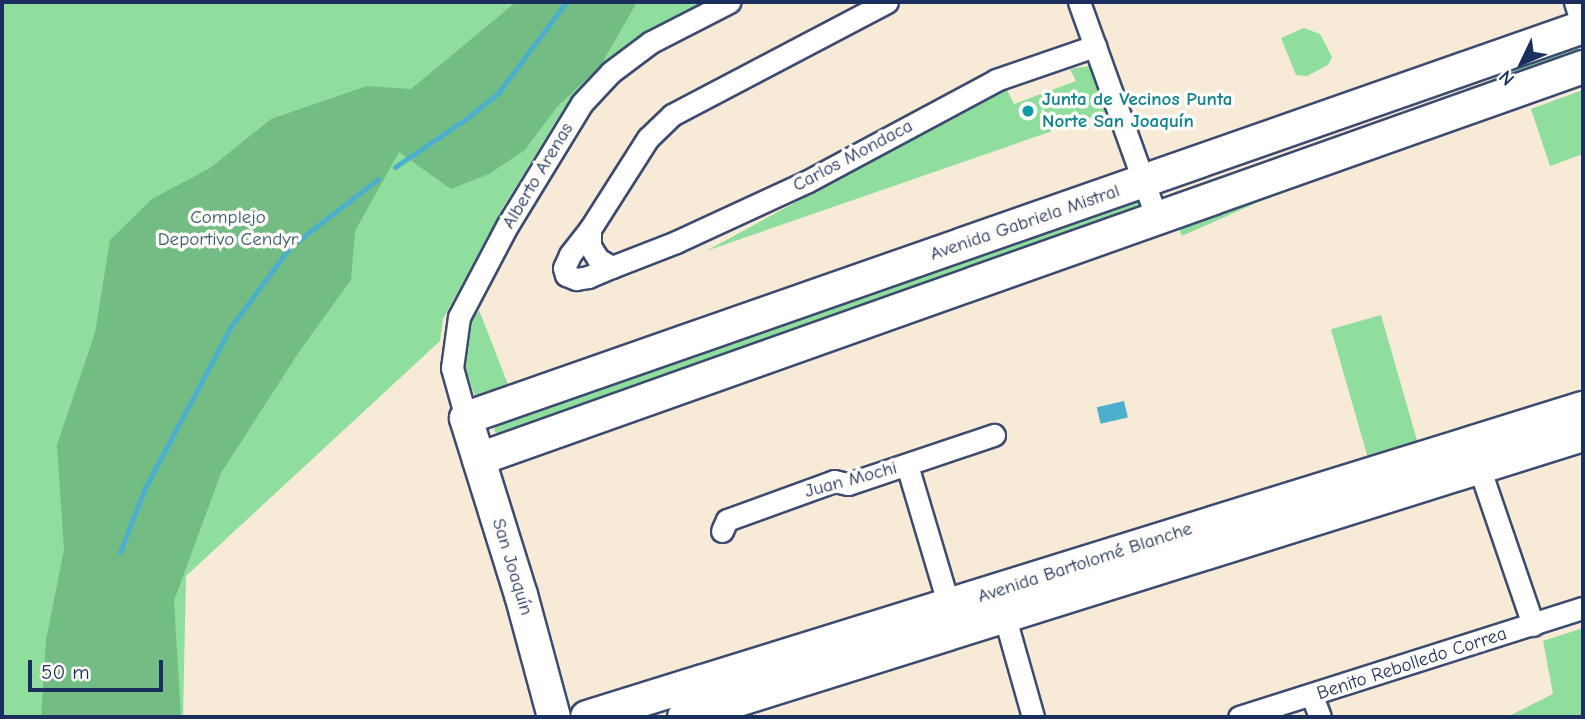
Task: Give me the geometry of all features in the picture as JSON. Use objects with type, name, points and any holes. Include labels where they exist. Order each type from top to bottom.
[{"type":"main road","name":"Avenida Gabriela Mistral","points":[[466,418],[1583,27]]},
{"type":"main road","name":"Avenida Gabriela Mistral","points":[[479,458],[1583,67]]},
{"type":"main road","name":"Avenida Bartolomé Blanche","points":[[587,717],[1583,408]]},
{"type":"main road","name":"San Joaquín","points":[[466,418],[554,717]]},
{"type":"main road","name":"Avenida Bartolomé Blanche","points":[[684,717],[1583,435]]},
{"type":"street","name":"Alberto Arenas","points":[[466,418],[452,368],[459,317],[507,226],[576,112],[611,72],[651,42],[729,2]]},
{"type":"street","name":"Carlos Mondaca","points":[[887,2],[672,115],[648,138],[590,229],[570,255],[564,268],[566,275],[576,279],[588,277],[676,242],[808,181],[996,80],[1094,46]]},
{"type":"street","points":[[1079,2],[1157,219]]},
{"type":"street","points":[[1574,2],[1583,27]]},
{"type":"street","points":[[590,229],[590,246],[598,259],[612,267]]},
{"type":"street","name":"Juan Mochi","points":[[722,531],[727,520],[834,481],[848,484],[994,435]]},
{"type":"street","name":"Juan Mochi","points":[[907,465],[949,606]]},
{"type":"street","points":[[1479,467],[1533,625]]},
{"type":"street","name":"Benito Rebolledo Correa","points":[[1239,717],[1583,608]]},
{"type":"street","points":[[1005,618],[1033,717]]},
{"type":"street","points":[[1312,696],[1320,717]]},
{"type":"green space","name":"Complejo Deportivo Cendyr","points":[[2,2],[703,2],[643,34],[564,108],[504,206],[443,319],[440,341],[186,576],[183,717],[2,717]]},
{"type":"green space","points":[[516,2],[637,2],[601,65],[557,107],[525,150],[489,174],[451,189],[399,152],[355,231],[351,280],[301,349],[221,473],[174,601],[181,717],[41,717],[46,640],[64,550],[57,445],[95,333],[110,240],[152,199],[210,168],[271,119],[367,86],[411,89]]},
{"type":"green space","points":[[1304,28],[1320,34],[1332,57],[1328,65],[1307,76],[1296,75],[1281,38]]},
{"type":"green space","points":[[1576,42],[1583,58],[1182,236],[1175,221]]},
{"type":"green space","points":[[1089,66],[1096,71],[1110,111],[706,251],[1006,88],[1014,104],[1076,81],[1070,69]]},
{"type":"green space","points":[[1583,90],[1583,154],[1550,166],[1531,109]]},
{"type":"green space","points":[[1138,196],[1143,212],[503,437],[494,431],[498,420]]},
{"type":"green space","points":[[479,310],[511,392],[476,399],[464,365],[464,347],[469,326]]},
{"type":"green space","points":[[1381,315],[1419,449],[1369,463],[1331,329]]},
{"type":"green space","points":[[1583,628],[1583,717],[1507,717],[1553,694],[1543,641]]},
{"type":"water","points":[[1124,401],[1128,418],[1101,424],[1097,407]]},
{"type":"waterway","points":[[395,167],[466,119],[498,93],[566,2]]},
{"type":"waterway","points":[[120,552],[145,488],[230,328],[290,247],[378,179]]},
{"type":"place","name":"Junta de Vecinos Punta Norte San Joaquín","points":[[1028,111]]}]
